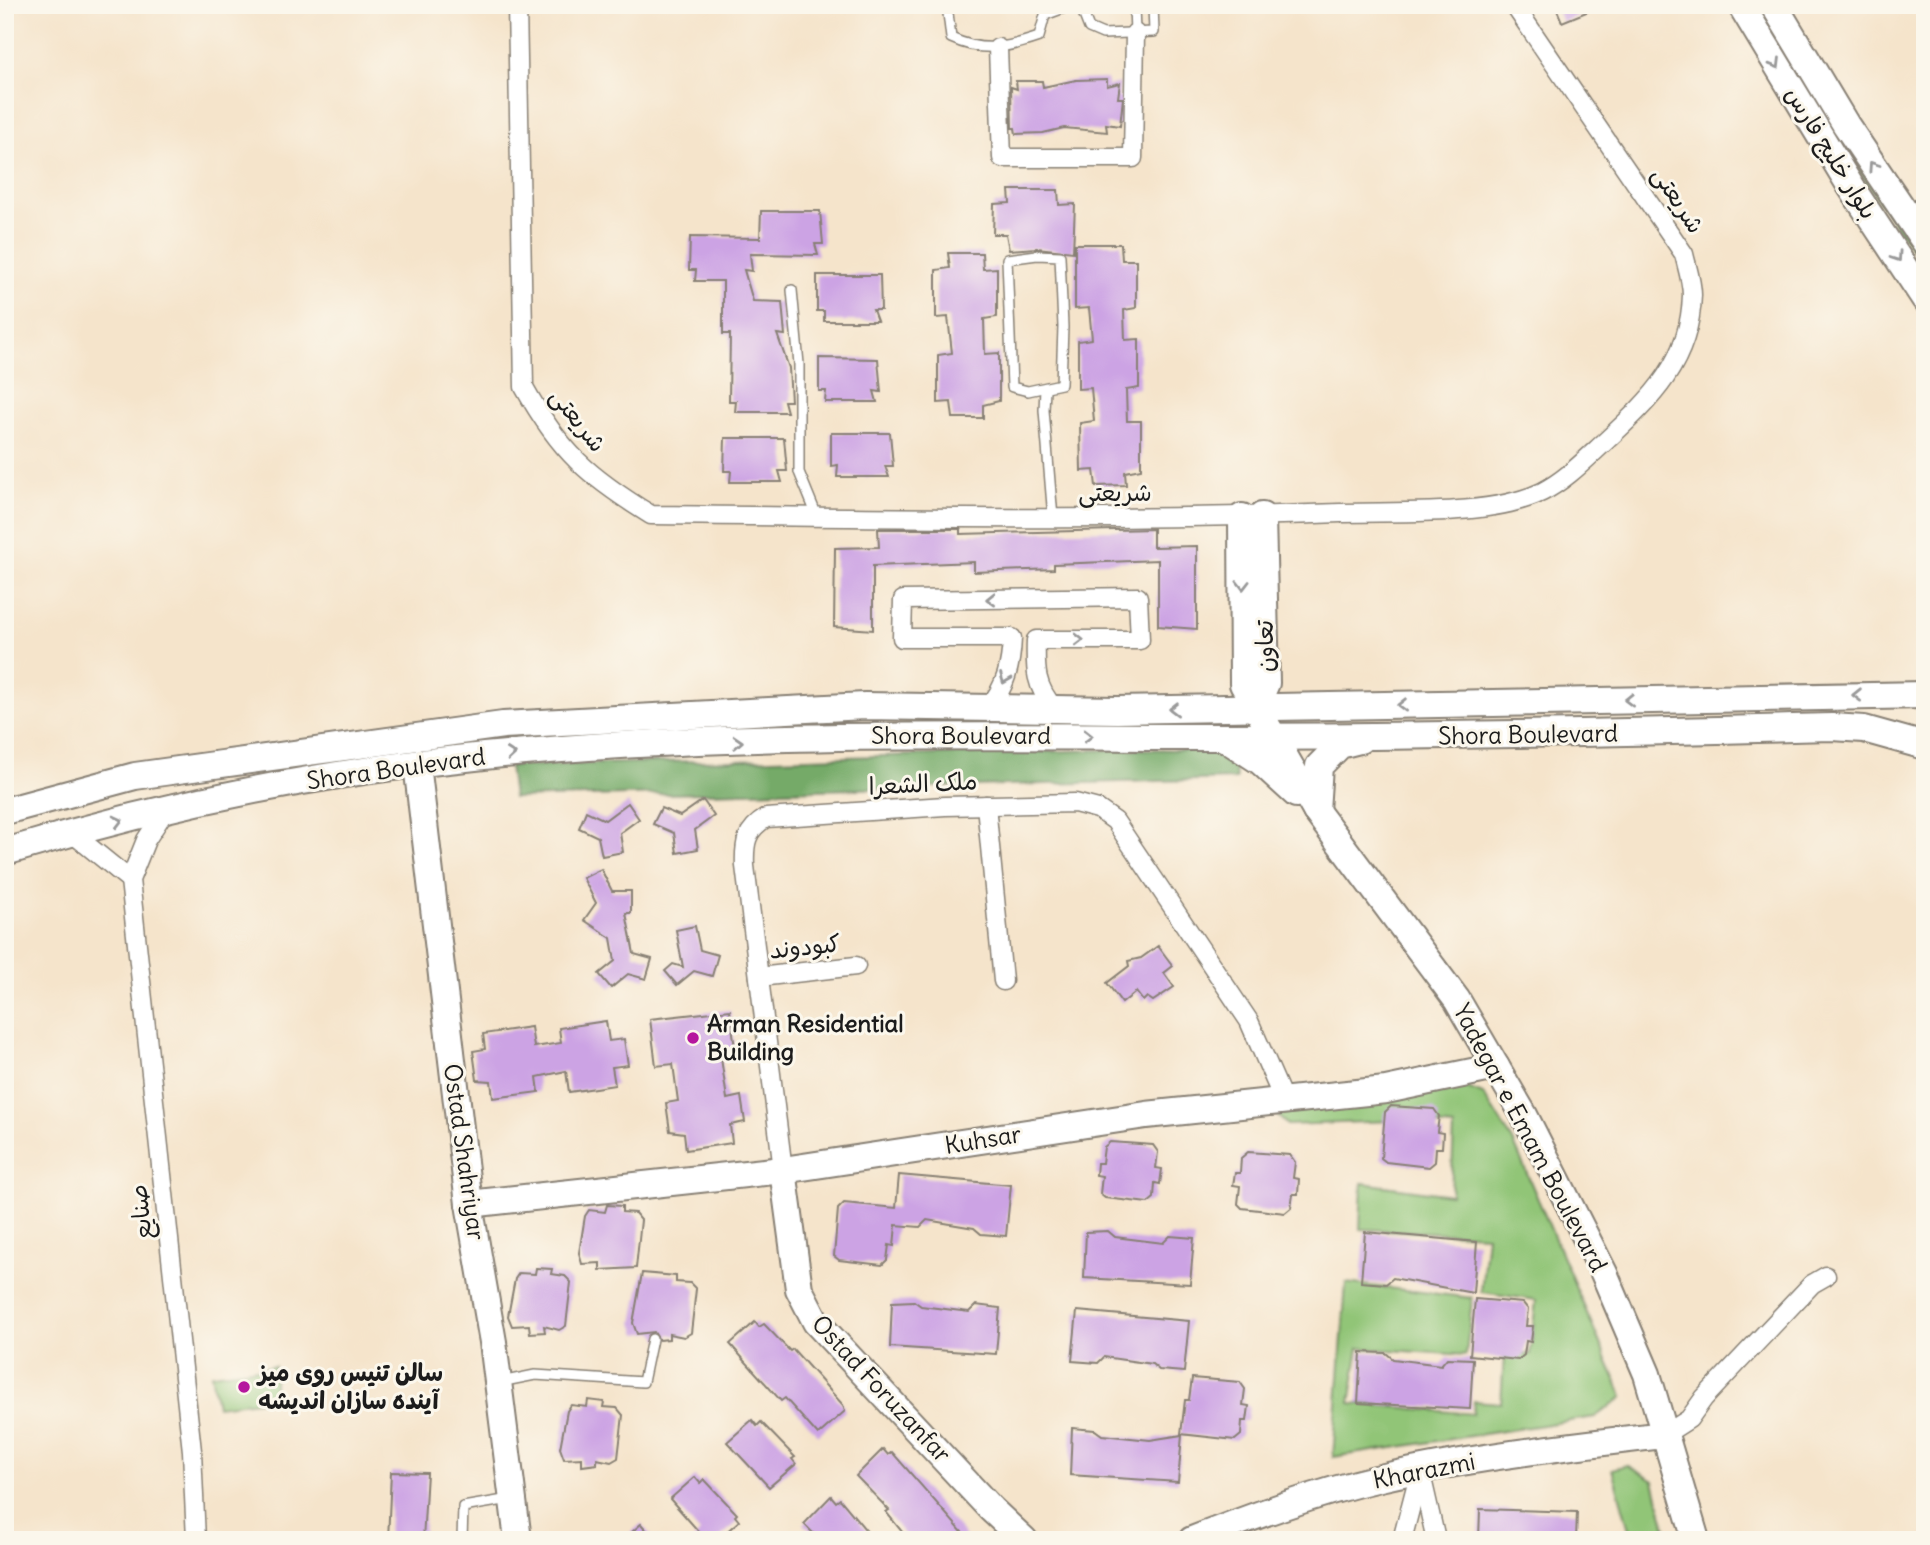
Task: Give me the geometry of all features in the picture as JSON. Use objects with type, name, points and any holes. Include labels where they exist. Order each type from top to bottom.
[{"type":"street","name":"شریعتی","points":[[517,5],[524,387],[541,418],[570,457],[603,486],[651,515],[1053,518],[1252,517],[1491,507],[1542,492],[1578,467],[1654,396],[1675,364],[1687,330],[1692,293],[1684,254],[1514,5]]},
{"type":"street","name":"بلوار خلیج فارس","points":[[1741,5],[1851,187],[1925,299]]},
{"type":"street","name":"بلوار خلیج فارس","points":[[1774,5],[1846,125],[1925,243]]},
{"type":"street","points":[[998,48],[1002,158],[1133,159],[1135,33]]},
{"type":"street","name":"تعاون","points":[[1252,517],[1266,683],[1256,706]]},
{"type":"street","points":[[1138,597],[1140,640],[1036,640],[902,638],[903,600],[1138,597]]},
{"type":"street","points":[[988,708],[998,696],[1011,664],[1012,638]]},
{"type":"street","points":[[1036,640],[1035,675],[1042,694],[1055,709]]},
{"type":"street","name":"Shora Boulevard","points":[[5,811],[135,776],[503,724],[660,719],[866,706],[1055,709],[1925,695]]},
{"type":"street","name":"Yadegar e Emam Boulevard","points":[[1256,706],[1316,811],[1457,1000],[1496,1067],[1604,1273],[1647,1374],[1696,1540]]},
{"type":"street","name":"Shora Boulevard","points":[[5,852],[166,809],[264,789],[417,764],[542,751],[872,735],[1513,737],[1832,727],[1864,729],[1925,746]]},
{"type":"street","points":[[1223,737],[1260,761],[1316,811]]},
{"type":"street","points":[[1316,811],[1319,766],[1325,757],[1340,745],[1373,737]]},
{"type":"street","name":"Ostad Shahriyar","points":[[417,764],[469,1204],[498,1382],[518,1540]]},
{"type":"street","name":"ملک الشعرا","points":[[783,1170],[744,847],[751,827],[766,818],[986,805],[1075,803],[1098,809],[1115,821],[1249,1020],[1284,1101]]},
{"type":"street","points":[[986,805],[1003,981]]},
{"type":"street","points":[[72,833],[130,880],[146,841],[166,809]]},
{"type":"street","name":"صنایع","points":[[130,880],[192,1451],[196,1540]]},
{"type":"street","name":"کبودوند","points":[[759,977],[856,966]]},
{"type":"street","name":"Kuhsar","points":[[469,1204],[783,1170],[1146,1115],[1386,1090],[1496,1067]]},
{"type":"street","name":"Ostad Foruzanfar","points":[[783,1170],[799,1289],[816,1322],[991,1509],[1024,1540]]},
{"type":"street","points":[[1664,1435],[1689,1419],[1704,1398],[1812,1284],[1826,1276]]},
{"type":"street","name":"Kharazmi","points":[[1192,1540],[1297,1501],[1420,1471],[1528,1451],[1664,1435]]},
{"type":"street","points":[[1402,1540],[1420,1471]]},
{"type":"street","points":[[1420,1471],[1436,1540]]},
{"type":"lane","points":[[947,5],[951,38],[965,45],[998,48],[1039,37],[1045,15],[1072,5]]},
{"type":"lane","points":[[1080,5],[1089,28],[1103,34],[1154,32],[1153,5]]},
{"type":"lane","points":[[1134,5],[1135,33]]},
{"type":"lane","points":[[1037,255],[1060,257],[1063,327],[1061,384],[1045,389],[1028,391],[1012,387],[1007,259],[1037,255]]},
{"type":"lane","points":[[792,290],[799,363],[799,472],[817,516]]},
{"type":"lane","points":[[1045,389],[1044,410],[1053,518]]},
{"type":"lane","points":[[498,1382],[535,1375],[643,1382],[652,1339]]},
{"type":"lane","points":[[462,1540],[463,1507],[512,1499]]},
{"type":"green space","points":[[1752,5],[1763,5],[1925,252],[1925,269],[1834,136]]},
{"type":"green space","points":[[1141,749],[1233,751],[1236,779],[513,798],[509,766]]},
{"type":"green space","points":[[1460,1085],[1483,1094],[1513,1141],[1623,1397],[1595,1417],[1333,1457],[1346,1283],[1472,1298],[1466,1355],[1359,1348],[1350,1403],[1473,1414],[1474,1401],[1501,1403],[1504,1356],[1530,1354],[1536,1300],[1481,1292],[1487,1235],[1360,1229],[1362,1183],[1451,1195],[1454,1127],[1393,1121],[1287,1125],[1277,1115]]},
{"type":"green space","name":"سالن تنیس روی میز آینده سازان اندیشه","points":[[275,1366],[273,1399],[217,1406],[211,1374]]},
{"type":"green space","points":[[1627,1465],[1654,1481],[1669,1540],[1632,1540],[1612,1469]]},
{"type":"building","points":[[1555,5],[1601,5],[1601,6],[1562,22]]},
{"type":"building","points":[[1107,79],[1107,86],[1120,83],[1118,98],[1123,98],[1120,126],[1106,124],[1107,132],[1064,128],[1043,133],[1016,134],[1015,128],[1012,128],[1011,87],[1017,89],[1016,81],[1042,81],[1043,87],[1076,80]]},
{"type":"building","points":[[1009,190],[1058,190],[1059,205],[1075,204],[1073,252],[1037,248],[1009,250],[1006,234],[993,234],[994,204],[1010,203]]},
{"type":"building","points":[[761,211],[820,211],[823,244],[815,244],[818,255],[750,254],[752,271],[744,270],[753,301],[782,302],[785,335],[777,334],[789,368],[791,401],[784,401],[787,412],[735,412],[736,401],[729,401],[730,334],[723,334],[723,281],[695,281],[696,270],[689,270],[690,237],[760,238]]},
{"type":"building","points":[[1075,244],[1121,244],[1122,260],[1136,260],[1136,308],[1124,310],[1125,340],[1139,339],[1139,388],[1126,390],[1127,421],[1141,421],[1141,469],[1125,472],[1126,485],[1096,486],[1094,470],[1081,471],[1080,423],[1094,421],[1091,388],[1078,389],[1078,341],[1092,339],[1089,308],[1075,309]]},
{"type":"building","points":[[948,253],[982,253],[983,269],[997,268],[997,317],[984,319],[985,354],[999,353],[999,401],[983,405],[983,418],[953,418],[951,402],[938,403],[938,355],[952,353],[948,317],[936,318],[936,270],[950,268]]},
{"type":"building","points":[[817,275],[880,275],[881,310],[873,310],[877,321],[824,321],[824,311],[817,311]]},
{"type":"building","points":[[819,358],[878,359],[881,392],[874,391],[877,402],[825,402],[826,391],[819,391]]},
{"type":"building","points":[[831,433],[890,433],[893,466],[885,466],[889,477],[837,477],[838,465],[831,466]]},
{"type":"building","points":[[725,438],[784,438],[787,471],[779,471],[782,482],[730,482],[731,471],[724,471]]},
{"type":"building","points":[[878,529],[960,529],[960,534],[1153,529],[1153,547],[1197,546],[1197,629],[1158,626],[1158,560],[1054,564],[1054,569],[974,572],[974,562],[873,566],[873,630],[834,627],[835,548],[879,547]]},
{"type":"building","points":[[703,800],[714,816],[695,830],[698,849],[677,853],[674,833],[653,824],[661,808],[680,816]]},
{"type":"building","points":[[628,803],[639,819],[620,833],[623,852],[602,856],[598,837],[579,828],[586,811],[605,820]]},
{"type":"building","points":[[601,869],[612,891],[631,891],[631,913],[626,913],[634,954],[652,959],[646,979],[628,974],[611,988],[599,974],[615,961],[611,938],[584,920],[596,903],[583,878]]},
{"type":"building","points":[[695,926],[700,950],[718,955],[712,976],[694,971],[677,985],[665,971],[673,964],[683,967],[676,930]]},
{"type":"building","points":[[1158,946],[1173,966],[1164,973],[1174,987],[1153,1001],[1147,997],[1143,1001],[1136,992],[1122,1003],[1107,983],[1129,966],[1128,961],[1141,958]]},
{"type":"building","points":[[730,1010],[736,1056],[721,1058],[727,1099],[741,1096],[745,1122],[730,1125],[732,1143],[686,1150],[684,1133],[670,1131],[666,1103],[678,1101],[673,1064],[656,1066],[650,1019]]},
{"type":"building","points":[[606,1021],[609,1041],[624,1039],[628,1065],[612,1067],[615,1085],[569,1092],[566,1071],[537,1077],[539,1092],[493,1098],[491,1081],[477,1080],[473,1051],[485,1049],[483,1034],[531,1027],[534,1047],[561,1043],[559,1028]]},
{"type":"building","points":[[1391,1106],[1434,1109],[1439,1116],[1437,1132],[1443,1133],[1442,1148],[1436,1148],[1435,1162],[1429,1167],[1386,1162],[1381,1158],[1385,1112]]},
{"type":"building","points":[[1110,1142],[1153,1145],[1158,1152],[1156,1168],[1162,1169],[1160,1184],[1155,1183],[1154,1198],[1148,1203],[1105,1198],[1100,1194],[1102,1176],[1096,1175],[1097,1163],[1102,1163],[1104,1147]]},
{"type":"building","points":[[1248,1152],[1290,1155],[1295,1162],[1293,1178],[1299,1179],[1298,1194],[1293,1194],[1291,1208],[1285,1213],[1242,1208],[1238,1204],[1240,1186],[1233,1185],[1235,1173],[1240,1173],[1241,1158]]},
{"type":"building","points":[[899,1175],[1011,1185],[1006,1236],[981,1234],[974,1228],[927,1220],[920,1227],[896,1225],[894,1246],[889,1245],[887,1260],[882,1265],[839,1260],[834,1256],[838,1209],[844,1203],[896,1208]]},
{"type":"building","points":[[607,1205],[622,1206],[622,1212],[635,1213],[641,1220],[636,1268],[600,1270],[600,1263],[582,1264],[579,1253],[585,1216],[589,1210],[605,1212]]},
{"type":"building","points":[[1108,1231],[1115,1237],[1163,1243],[1170,1236],[1194,1238],[1190,1284],[1084,1278],[1086,1232]]},
{"type":"building","points":[[1365,1232],[1477,1242],[1473,1293],[1393,1278],[1386,1284],[1361,1282]]},
{"type":"building","points":[[536,1268],[552,1269],[551,1274],[565,1276],[571,1282],[566,1326],[559,1330],[544,1326],[545,1332],[530,1333],[529,1325],[512,1326],[508,1316],[515,1279],[519,1273],[535,1274]]},
{"type":"building","points":[[642,1273],[676,1276],[676,1282],[690,1283],[696,1289],[691,1333],[684,1337],[669,1334],[669,1339],[659,1340],[654,1332],[637,1334],[633,1323]]},
{"type":"building","points":[[1475,1299],[1523,1303],[1528,1309],[1526,1326],[1533,1326],[1531,1342],[1526,1341],[1524,1355],[1518,1360],[1470,1355]]},
{"type":"building","points":[[914,1301],[921,1306],[969,1312],[976,1305],[1000,1308],[996,1354],[890,1347],[892,1302]]},
{"type":"building","points":[[1077,1311],[1189,1321],[1184,1372],[1159,1370],[1152,1364],[1104,1357],[1098,1363],[1072,1361]]},
{"type":"building","points":[[755,1322],[759,1327],[764,1324],[790,1351],[793,1349],[843,1405],[845,1411],[818,1435],[785,1398],[781,1401],[730,1344]]},
{"type":"building","points":[[1361,1352],[1386,1353],[1393,1359],[1441,1365],[1447,1358],[1473,1359],[1470,1409],[1358,1403]]},
{"type":"building","points":[[1192,1378],[1240,1382],[1245,1389],[1243,1405],[1249,1406],[1247,1421],[1242,1421],[1241,1435],[1235,1440],[1181,1434],[1185,1400],[1189,1400]]},
{"type":"building","points":[[588,1400],[604,1402],[603,1407],[617,1408],[623,1415],[618,1458],[611,1462],[597,1459],[597,1464],[582,1466],[582,1458],[564,1459],[560,1448],[567,1411],[571,1405],[587,1407]]},
{"type":"building","points":[[752,1420],[757,1426],[761,1422],[795,1457],[792,1459],[796,1464],[769,1487],[727,1442]]},
{"type":"building","points":[[1072,1428],[1095,1430],[1102,1435],[1150,1440],[1182,1435],[1178,1482],[1070,1475]]},
{"type":"building","points":[[883,1449],[888,1455],[892,1452],[969,1540],[915,1540],[910,1535],[907,1538],[886,1512],[889,1510],[856,1476]]},
{"type":"building","points":[[391,1472],[427,1473],[423,1540],[388,1540]]},
{"type":"building","points":[[695,1477],[700,1483],[704,1479],[737,1514],[735,1516],[739,1521],[717,1540],[693,1540],[700,1533],[670,1499]]},
{"type":"building","points":[[831,1496],[836,1502],[840,1499],[874,1540],[820,1540],[804,1524]]},
{"type":"building","points":[[1480,1509],[1577,1512],[1576,1540],[1479,1540]]},
{"type":"building","points":[[641,1524],[655,1540],[623,1540]]},
{"type":"place","name":"Arman Residential Building","points":[[693,1038]]},
{"type":"place","name":"سالن تنیس روی میز آینده سازان اندیشه","points":[[244,1387]]}]
